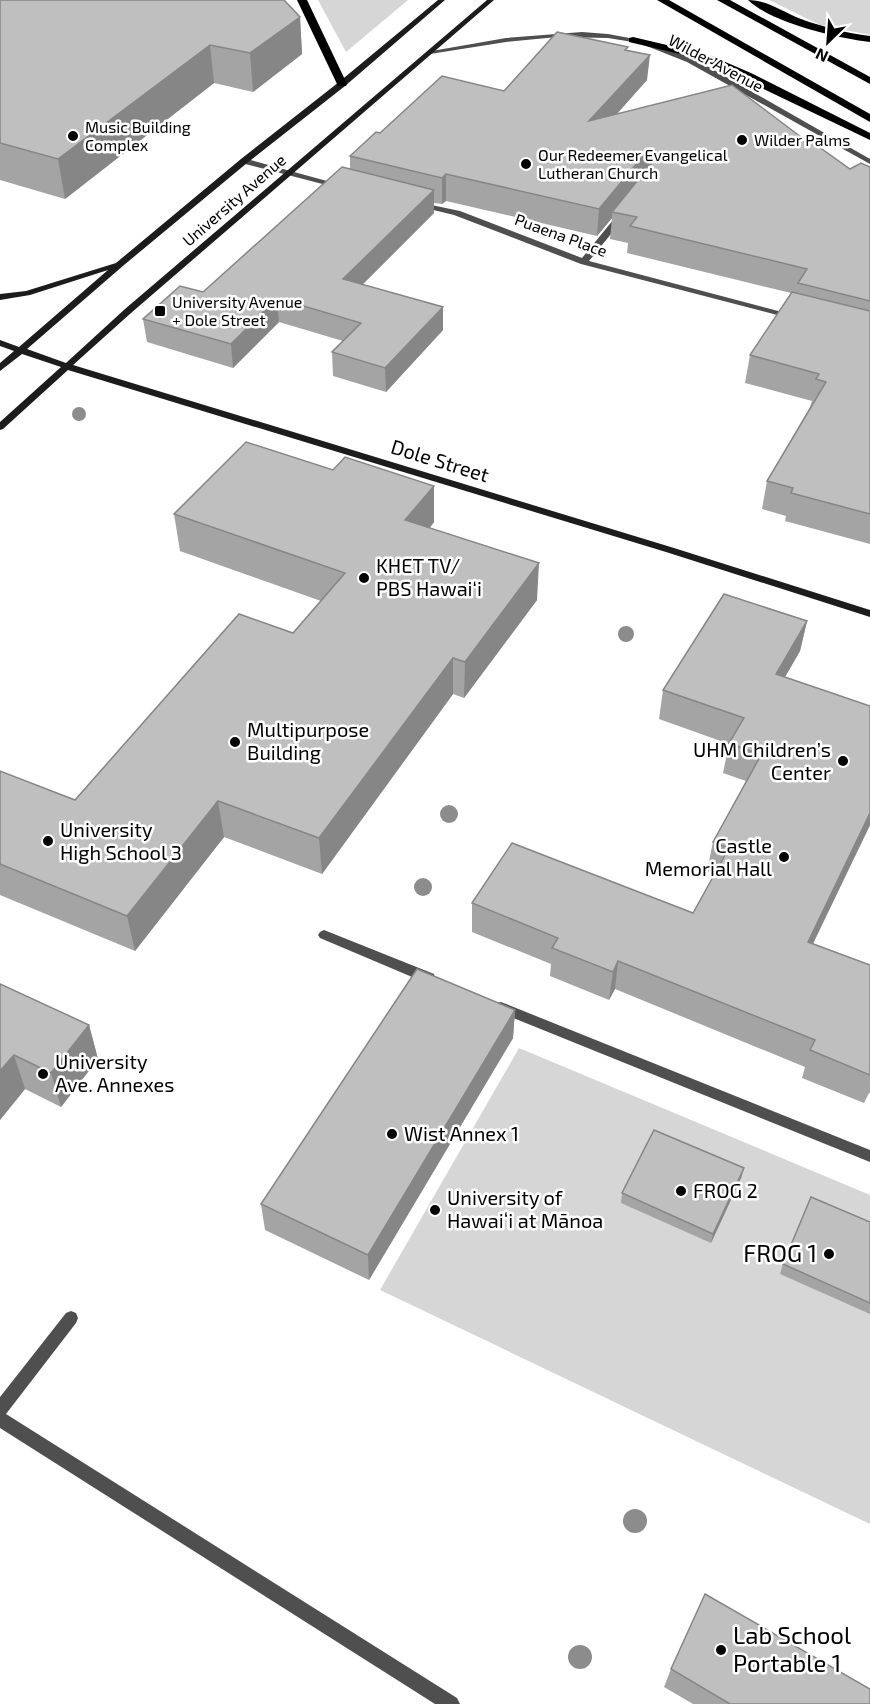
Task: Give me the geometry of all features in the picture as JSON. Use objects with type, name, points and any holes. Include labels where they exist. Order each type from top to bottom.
[{"type":"highway","points":[[302,0],[342,84]]},
{"type":"highway","points":[[663,0],[870,118]]},
{"type":"highway","points":[[722,0],[870,81]]},
{"type":"highway","points":[[753,0],[804,25],[832,33],[870,39]]},
{"type":"highway","points":[[633,40],[704,57],[761,82],[823,116],[870,137]]},
{"type":"main road","name":"University Avenue","points":[[0,368],[121,263],[442,0]]},
{"type":"main road","name":"University Avenue","points":[[0,427],[287,173],[490,0]]},
{"type":"main road","points":[[0,297],[27,292],[121,263]]},
{"type":"main road","name":"Dole Street","points":[[0,343],[69,367],[670,550],[870,614]]},
{"type":"street","name":"Wilder Avenue","points":[[430,52],[531,36],[582,34],[633,40],[690,60],[870,162]]},
{"type":"street","points":[[244,161],[354,189]]},
{"type":"street","name":"Puaena Place","points":[[411,202],[457,213],[584,262],[802,318]]},
{"type":"street","points":[[584,262],[628,208]]},
{"type":"street","points":[[324,935],[444,984]]},
{"type":"street","points":[[488,1001],[870,1156]]},
{"type":"street","points":[[0,1409],[71,1318]]},
{"type":"street","points":[[0,1419],[451,1704]]},
{"type":"shaded area","points":[[318,0],[408,0],[346,52]]},
{"type":"shaded area","points":[[769,0],[870,0],[870,35],[820,25]]},
{"type":"shaded area","points":[[519,1048],[870,1195],[870,1524],[380,1290]]},
{"type":"building","name":"Music Building Complex","points":[[0,0],[284,0],[300,17],[250,53],[210,45],[58,159],[0,143]]},
{"type":"building","points":[[557,32],[628,47],[625,50],[650,55],[589,121],[732,85],[805,140],[808,139],[850,169],[861,163],[870,167],[870,301],[798,283],[807,269],[630,226],[637,217],[612,212],[656,158],[655,150],[647,151],[599,209],[446,174],[442,178],[350,156],[376,132],[380,133],[442,76],[504,91]]},
{"type":"building","points":[[342,167],[434,190],[343,279],[443,307],[385,368],[332,352],[361,323],[277,298],[231,344],[143,319],[180,286],[203,292]]},
{"type":"building","points":[[792,292],[870,311],[870,514],[791,493],[793,488],[767,481],[826,382],[816,379],[819,374],[750,355]]},
{"type":"building","points":[[246,442],[333,470],[345,457],[434,486],[405,520],[539,563],[465,662],[453,658],[319,838],[218,801],[127,916],[0,864],[0,771],[75,800],[239,614],[293,633],[345,573],[174,514]]},
{"type":"building","name":"Castle Memorial Hall","points":[[724,594],[807,621],[776,674],[870,706],[870,813],[808,942],[870,965],[870,1075],[810,1050],[815,1040],[618,961],[613,972],[552,948],[558,938],[472,903],[512,843],[693,913],[729,848],[713,842],[761,755],[729,743],[744,718],[663,690]]},
{"type":"building","name":"Wist Annex 1","points":[[417,969],[515,1010],[368,1255],[261,1204]]},
{"type":"building","points":[[0,984],[89,1025],[51,1073],[14,1055],[0,1071]]},
{"type":"building","name":"FROG 2","points":[[654,1130],[744,1168],[713,1234],[622,1193]]},
{"type":"building","name":"FROG 1","points":[[811,1197],[870,1222],[870,1303],[783,1264]]},
{"type":"building","name":"Lab School Portable 1","points":[[705,1594],[870,1689],[870,1704],[730,1704],[671,1669]]},
{"type":"place","name":"Music Building Complex","points":[[73,136]]},
{"type":"place","name":"Wilder Palms","points":[[742,140]]},
{"type":"place","name":"Our Redeemer Evangelical Lutheran Church","points":[[526,164]]},
{"type":"place","name":"University Avenue + Dole Street","points":[[160,311]]},
{"type":"place","name":"KHET TV/ PBS Hawai‘i","points":[[364,578]]},
{"type":"place","name":"Multipurpose Building","points":[[235,742]]},
{"type":"place","name":"UHM Children’s Center","points":[[843,761]]},
{"type":"place","name":"University High School 3","points":[[48,841]]},
{"type":"place","name":"Castle Memorial Hall","points":[[784,857]]},
{"type":"place","name":"University Ave. Annexes","points":[[43,1074]]},
{"type":"place","name":"Wist Annex 1","points":[[392,1134]]},
{"type":"place","name":"FROG 2","points":[[681,1191]]},
{"type":"place","name":"University of Hawaiʻi at Mānoa","points":[[435,1210]]},
{"type":"place","name":"FROG 1","points":[[829,1254]]},
{"type":"place","name":"Lab School Portable 1","points":[[721,1650]]}]
